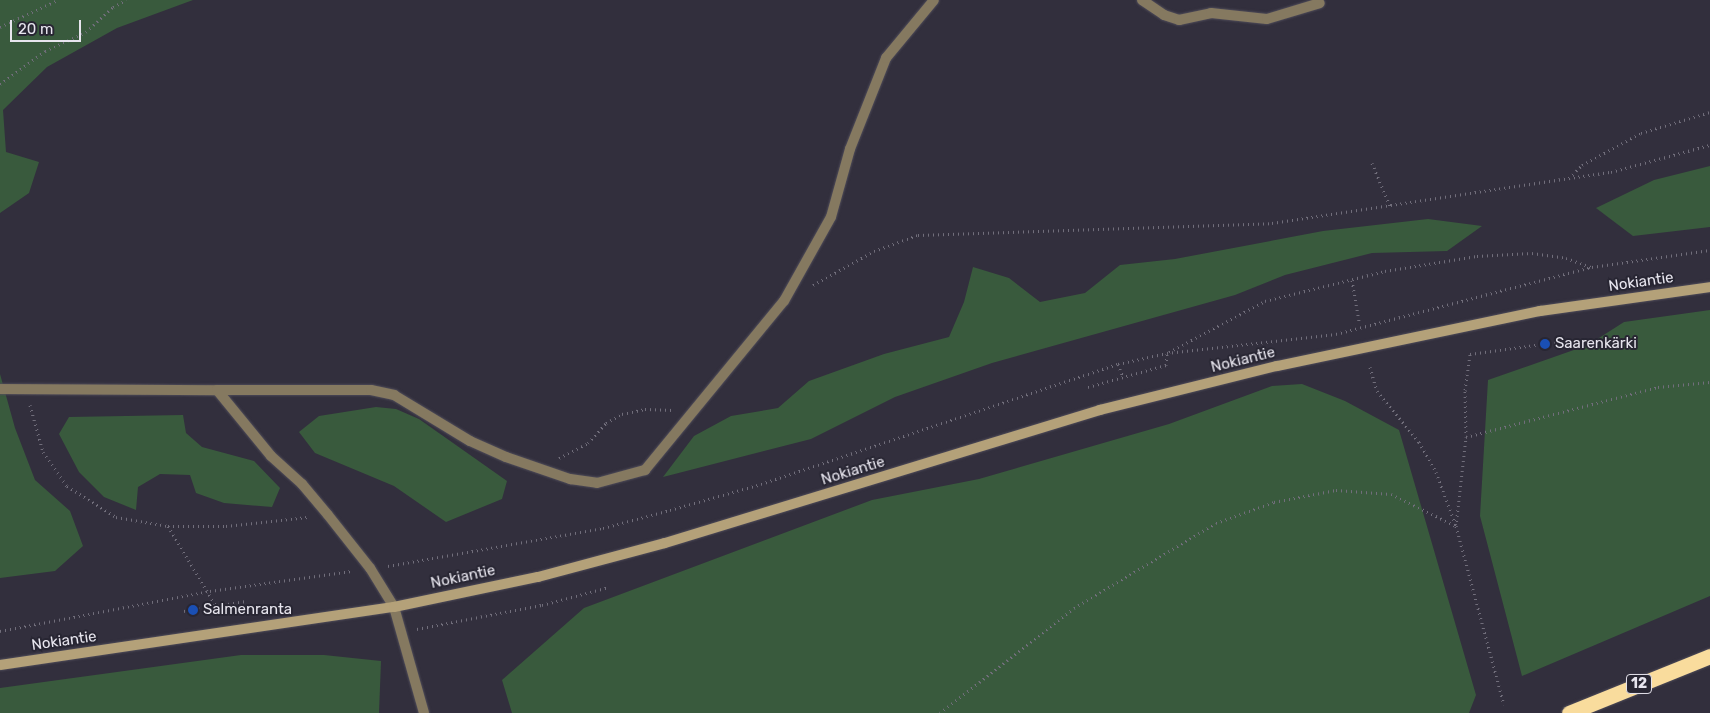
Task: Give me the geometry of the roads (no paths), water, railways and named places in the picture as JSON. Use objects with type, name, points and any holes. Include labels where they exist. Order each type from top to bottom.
[{"type":"highway","name":"12","points":[[1569,713],[1710,656]]},
{"type":"main road","name":"Nokiantie","points":[[0,665],[394,607],[538,577],[665,543],[1100,410],[1268,369],[1540,311],[1710,287]]},
{"type":"street","points":[[0,389],[371,390],[394,395],[470,440],[570,479],[597,483],[644,470],[784,301],[830,217],[850,149],[886,58],[934,0]]},
{"type":"street","points":[[1142,0],[1164,15],[1179,20],[1211,13],[1267,19],[1320,3]]},
{"type":"street","points":[[217,390],[272,456],[302,484],[370,568],[394,607],[424,713]]},
{"type":"place","name":"Saarenkärki","points":[[1545,344]]},
{"type":"place","name":"Salmenranta","points":[[193,610]]}]
